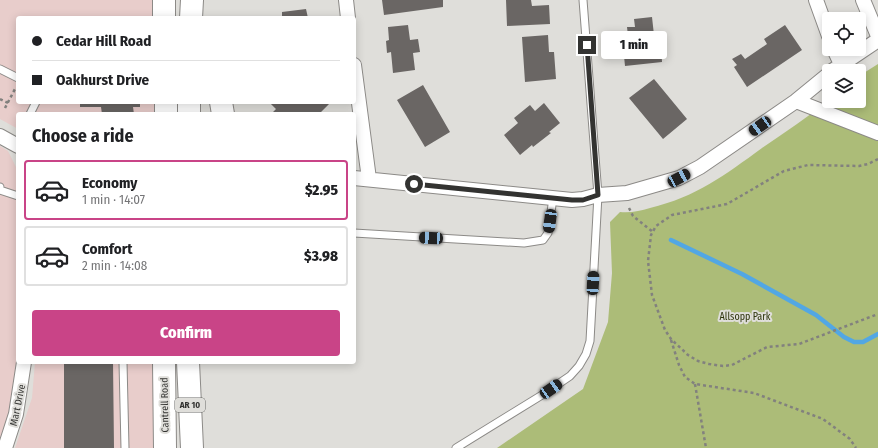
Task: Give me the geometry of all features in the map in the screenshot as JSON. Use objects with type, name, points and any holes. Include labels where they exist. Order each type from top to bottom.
[{"type":"main road","points":[[164,0],[164,16]]},
{"type":"main road","name":"Cantrell Road","points":[[164,364],[165,448]]},
{"type":"main road","name":"AR 10","points":[[188,364],[192,448]]},
{"type":"main road","points":[[189,387],[195,364]]},
{"type":"street","points":[[346,0],[348,16]]},
{"type":"street","points":[[816,0],[822,17]]},
{"type":"street","points":[[863,0],[878,36]]},
{"type":"street","points":[[842,64],[878,40]]},
{"type":"street","points":[[356,80],[369,179]]},
{"type":"street","points":[[356,178],[583,200],[598,195],[627,194],[679,178],[700,167],[796,100],[822,80]]},
{"type":"street","points":[[796,100],[878,133]]},
{"type":"street","points":[[0,136],[16,142]]},
{"type":"street","name":"Mart Drive","points":[[5,448],[16,414],[24,364]]},
{"type":"lane","points":[[456,448],[570,376],[579,366],[586,354],[590,341],[598,195],[583,0]]},
{"type":"lane","points":[[0,69],[16,77]]},
{"type":"lane","points":[[0,187],[0,190],[16,195]]},
{"type":"lane","points":[[356,233],[524,243],[543,240],[548,233],[553,198]]},
{"type":"lane","points":[[122,364],[125,448]]},
{"type":"path","points":[[5,108],[16,87]]},
{"type":"path","points":[[0,99],[8,103]]},
{"type":"path","points":[[878,159],[868,164],[859,166],[808,165],[784,171],[727,204],[672,215],[656,226],[651,235],[648,261],[652,295],[664,330],[688,355],[698,361],[723,366],[740,362],[767,347],[799,344],[878,314]]},
{"type":"path","points":[[634,207],[628,209],[633,216],[653,232]]},
{"type":"path","points":[[671,339],[678,365],[685,377],[695,384],[754,393],[824,419],[850,439],[856,448]]},
{"type":"path","points":[[695,384],[706,448]]},
{"type":"shaded area","points":[[0,0],[153,0],[153,16],[16,16],[16,104],[154,104],[154,112],[16,112],[16,128],[0,119]]},
{"type":"shaded area","points":[[0,146],[8,151],[16,167],[17,364],[17,372],[7,422],[0,442]]},
{"type":"shaded area","points":[[35,364],[154,364],[156,448],[15,448],[32,398]]},
{"type":"green space","name":"Allsopp Park","points":[[878,64],[878,448],[497,448],[583,389],[608,322],[612,273],[610,222],[620,212],[639,211],[667,203],[682,198],[709,184],[822,105],[822,108],[866,108],[866,72]]},
{"type":"building","points":[[382,0],[443,0],[443,7],[384,15]]},
{"type":"building","points":[[506,0],[531,0],[532,6],[549,5],[550,24],[507,26]]},
{"type":"building","points":[[306,9],[308,16],[282,16],[282,12]]},
{"type":"building","points":[[652,17],[655,44],[661,44],[662,62],[625,66],[623,46],[629,45],[627,27],[635,27],[634,19]]},
{"type":"building","points":[[408,25],[410,40],[418,39],[420,52],[413,53],[415,70],[393,73],[391,52],[387,53],[386,41],[389,40],[388,27]]},
{"type":"building","points":[[785,25],[802,50],[747,87],[734,67],[737,65],[732,59],[741,54],[745,59],[767,44],[764,39]]},
{"type":"building","points":[[548,35],[549,52],[554,52],[556,79],[525,82],[522,37]]},
{"type":"building","points":[[654,79],[687,119],[663,139],[629,98]]},
{"type":"building","points":[[423,85],[450,132],[425,147],[397,100]]},
{"type":"building","points":[[544,103],[560,123],[549,132],[551,133],[533,147],[532,145],[520,155],[504,135],[518,123],[514,118],[530,105],[535,111]]},
{"type":"building","points":[[80,104],[140,104],[140,107],[133,107],[134,112],[102,112],[101,107],[80,107]]},
{"type":"building","points":[[271,104],[329,104],[321,112],[273,112],[276,109]]},
{"type":"building","points":[[64,364],[113,364],[114,448],[64,448]]},
{"type":"waterway","points":[[671,240],[742,274],[816,315],[844,337],[854,342],[863,342],[878,334]]},
{"type":"route","points":[[414,184],[572,200],[583,200],[598,195],[587,45]]}]
